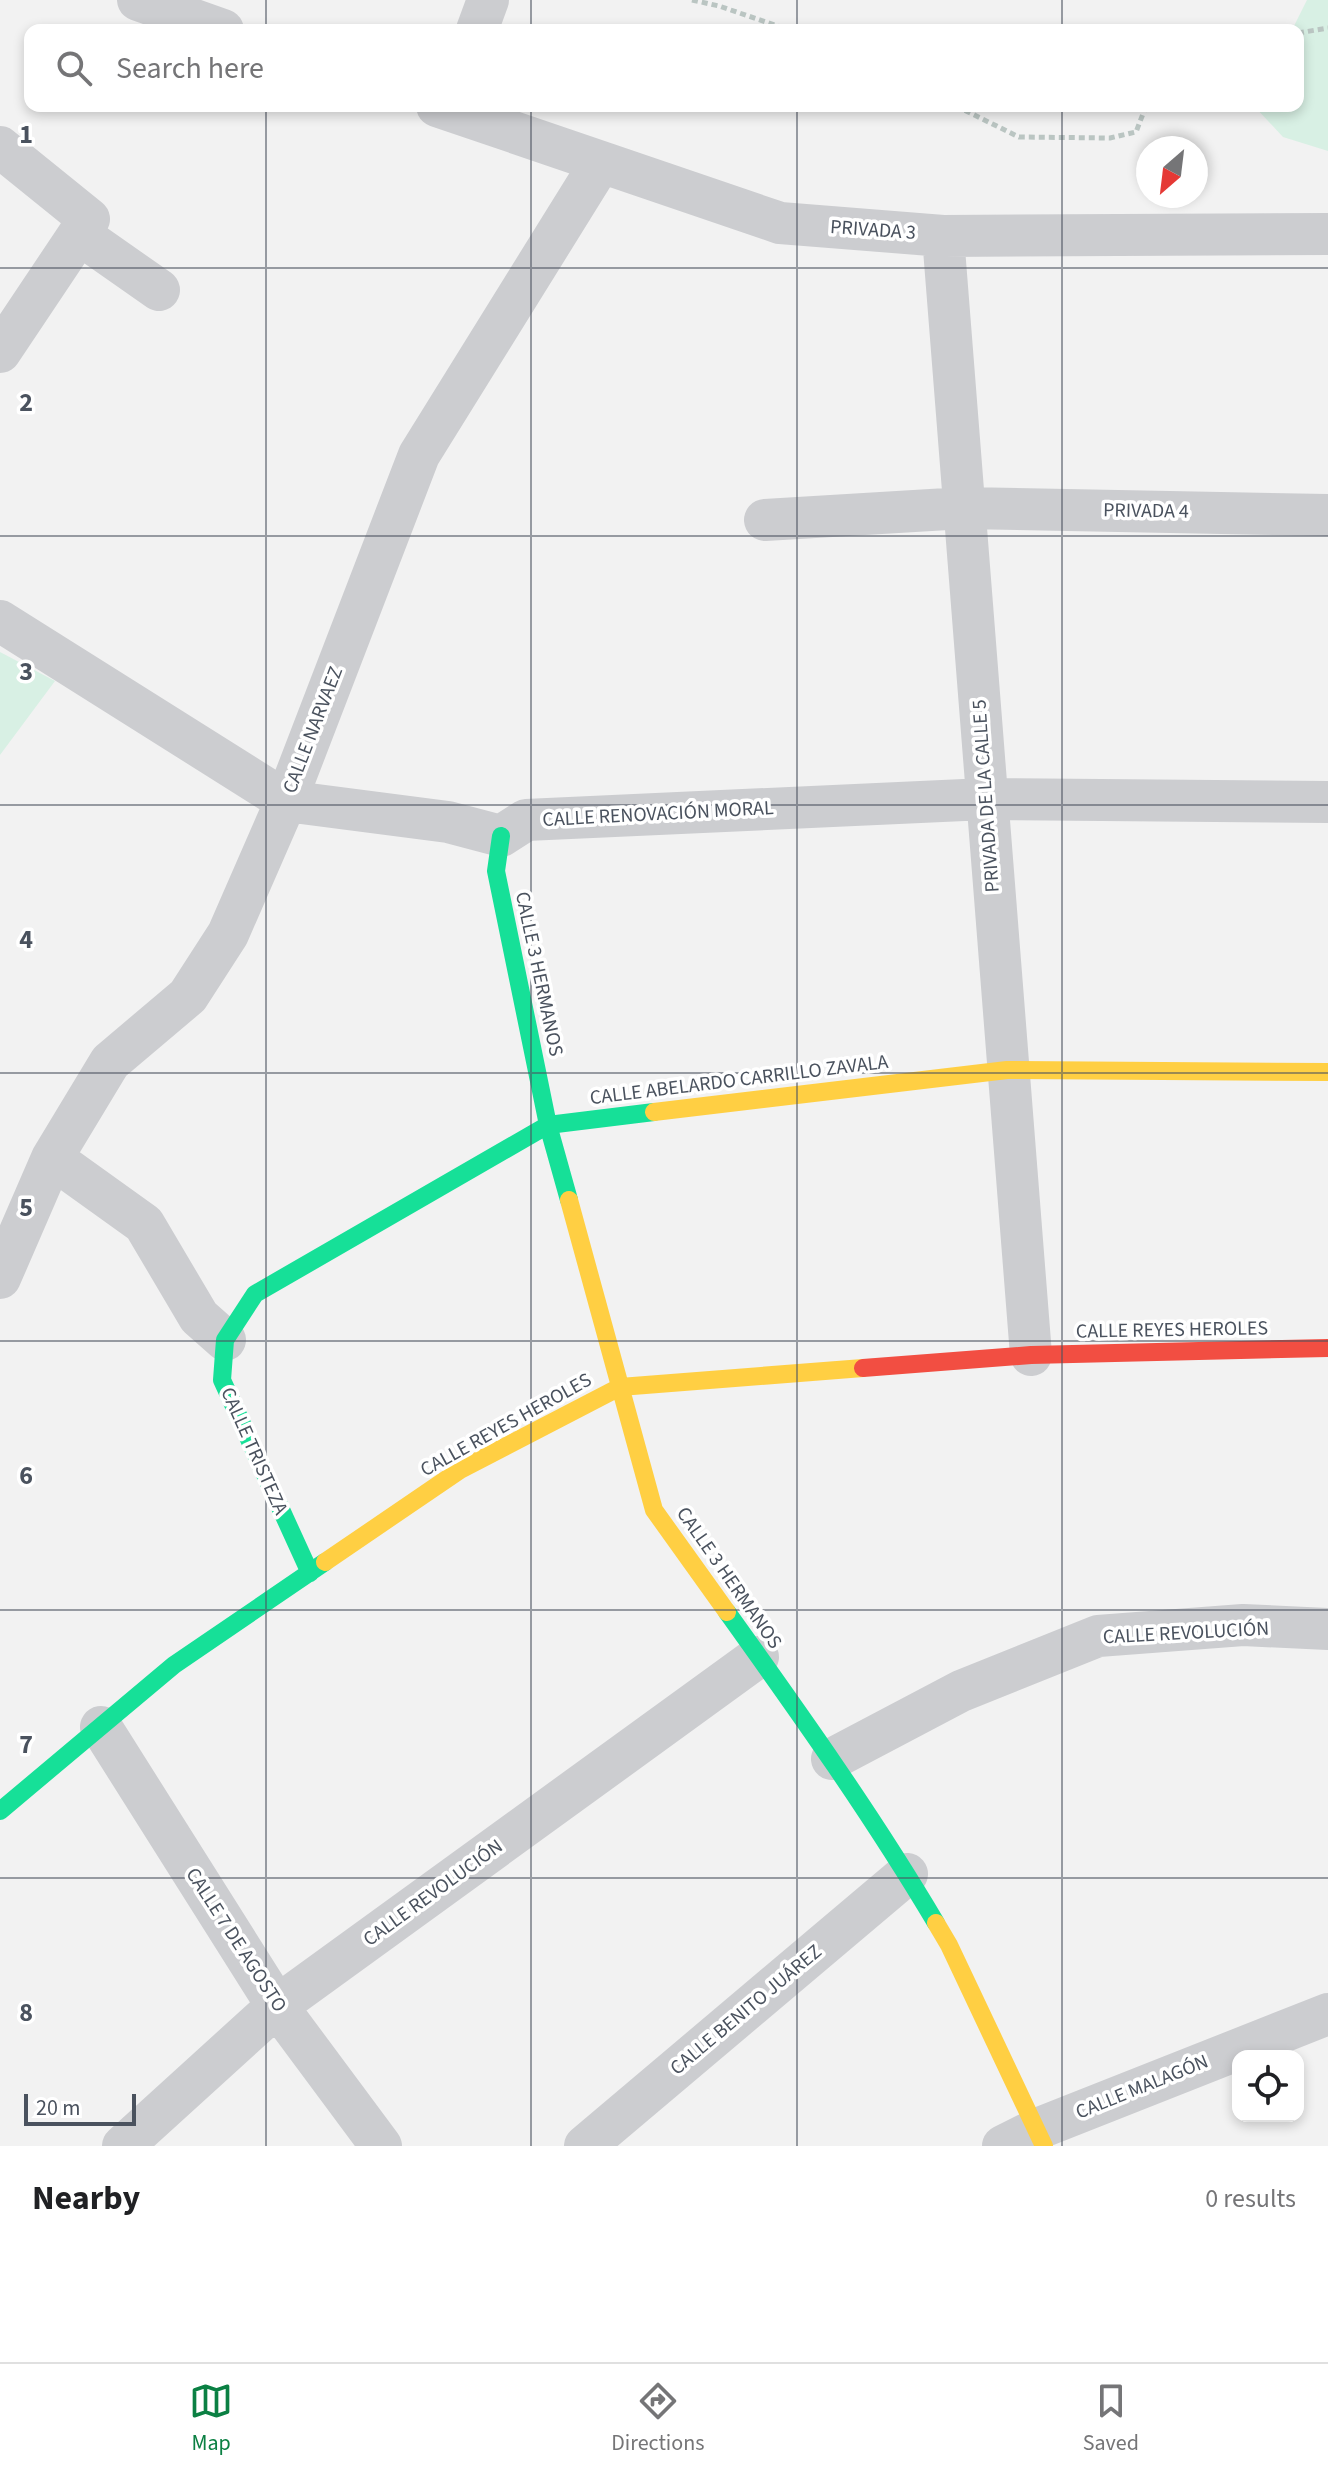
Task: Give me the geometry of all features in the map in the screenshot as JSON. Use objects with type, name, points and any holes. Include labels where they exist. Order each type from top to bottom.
[{"type":"street","points":[[138,0],[206,24]]},
{"type":"street","points":[[479,24],[488,0]]},
{"type":"street","name":"PRIVADA 3","points":[[457,112],[780,223],[943,236],[1328,234]]},
{"type":"street","points":[[0,147],[84,227],[159,290]]},
{"type":"street","name":"CALLE NARVAEZ","points":[[0,1278],[52,1158],[110,1062],[188,996],[228,934],[286,801],[419,455],[601,162]]},
{"type":"street","points":[[0,352],[84,227]]},
{"type":"street","name":"PRIVADA DE LA CALLE 5","points":[[943,236],[1031,1355]]},
{"type":"street","name":"PRIVADA 4","points":[[765,520],[964,508],[1328,515]]},
{"type":"street","points":[[0,621],[286,801],[448,822],[501,836]]},
{"type":"street","name":"CALLE RENOVACIÓN MORAL","points":[[501,836],[526,820],[986,799],[1328,802]]},
{"type":"street","name":"CALLE 3 HERMANOS","points":[[501,836],[496,871],[548,1125],[654,1510],[832,1759],[907,1874],[949,1945],[1028,2140]]},
{"type":"street","name":"CALLE ABELARDO CARRILLO ZAVALA","points":[[225,1340],[255,1294],[548,1125],[1007,1070],[1328,1072]]},
{"type":"street","points":[[52,1158],[144,1224],[199,1317],[225,1340]]},
{"type":"street","name":"CALLE TRISTEZA","points":[[225,1340],[222,1380],[310,1573]]},
{"type":"street","name":"CALLE REYES HEROLES","points":[[0,1811],[174,1665],[460,1470],[620,1387],[1031,1355],[1328,1348]]},
{"type":"street","name":"CALLE REVOLUCIÓN","points":[[832,1759],[961,1691],[1098,1636],[1243,1625],[1328,1629]]},
{"type":"street","name":"CALLE REVOLUCIÓN","points":[[123,2146],[277,2006],[758,1657]]},
{"type":"street","name":"CALLE 7 DE AGOSTO","points":[[101,1727],[277,2006],[381,2146]]},
{"type":"street","name":"CALLE BENITO JUÁREZ","points":[[585,2146],[907,1874]]},
{"type":"street","name":"CALLE MALAGÓN","points":[[1028,2140],[1328,2014]]},
{"type":"path","points":[[692,0],[772,24]]},
{"type":"path","points":[[1304,32],[1328,28]]},
{"type":"path","points":[[968,112],[1019,137],[1110,138],[1136,132],[1144,112]]},
{"type":"green space","points":[[1307,0],[1328,0],[1328,151],[1283,137],[1260,112],[1304,112],[1304,24],[1295,24]]},
{"type":"green space","points":[[0,652],[55,681],[0,755]]},
{"type":"traffic: fast","points":[[501,836],[496,871],[548,1125],[569,1200]]},
{"type":"traffic: fast","points":[[310,1573],[222,1380],[225,1340],[255,1294],[548,1125],[654,1112]]},
{"type":"traffic: fast","points":[[0,1811],[174,1665],[325,1562]]},
{"type":"traffic: fast","points":[[727,1612],[861,1804],[936,1923]]},
{"type":"traffic: slow","points":[[654,1112],[1007,1070],[1328,1072]]},
{"type":"traffic: slow","points":[[569,1200],[654,1510],[727,1612]]},
{"type":"traffic: slow","points":[[325,1562],[460,1470],[620,1387],[863,1368]]},
{"type":"traffic: slow","points":[[936,1923],[1044,2146]]},
{"type":"traffic: jam","points":[[863,1368],[1031,1355],[1328,1348]]}]
